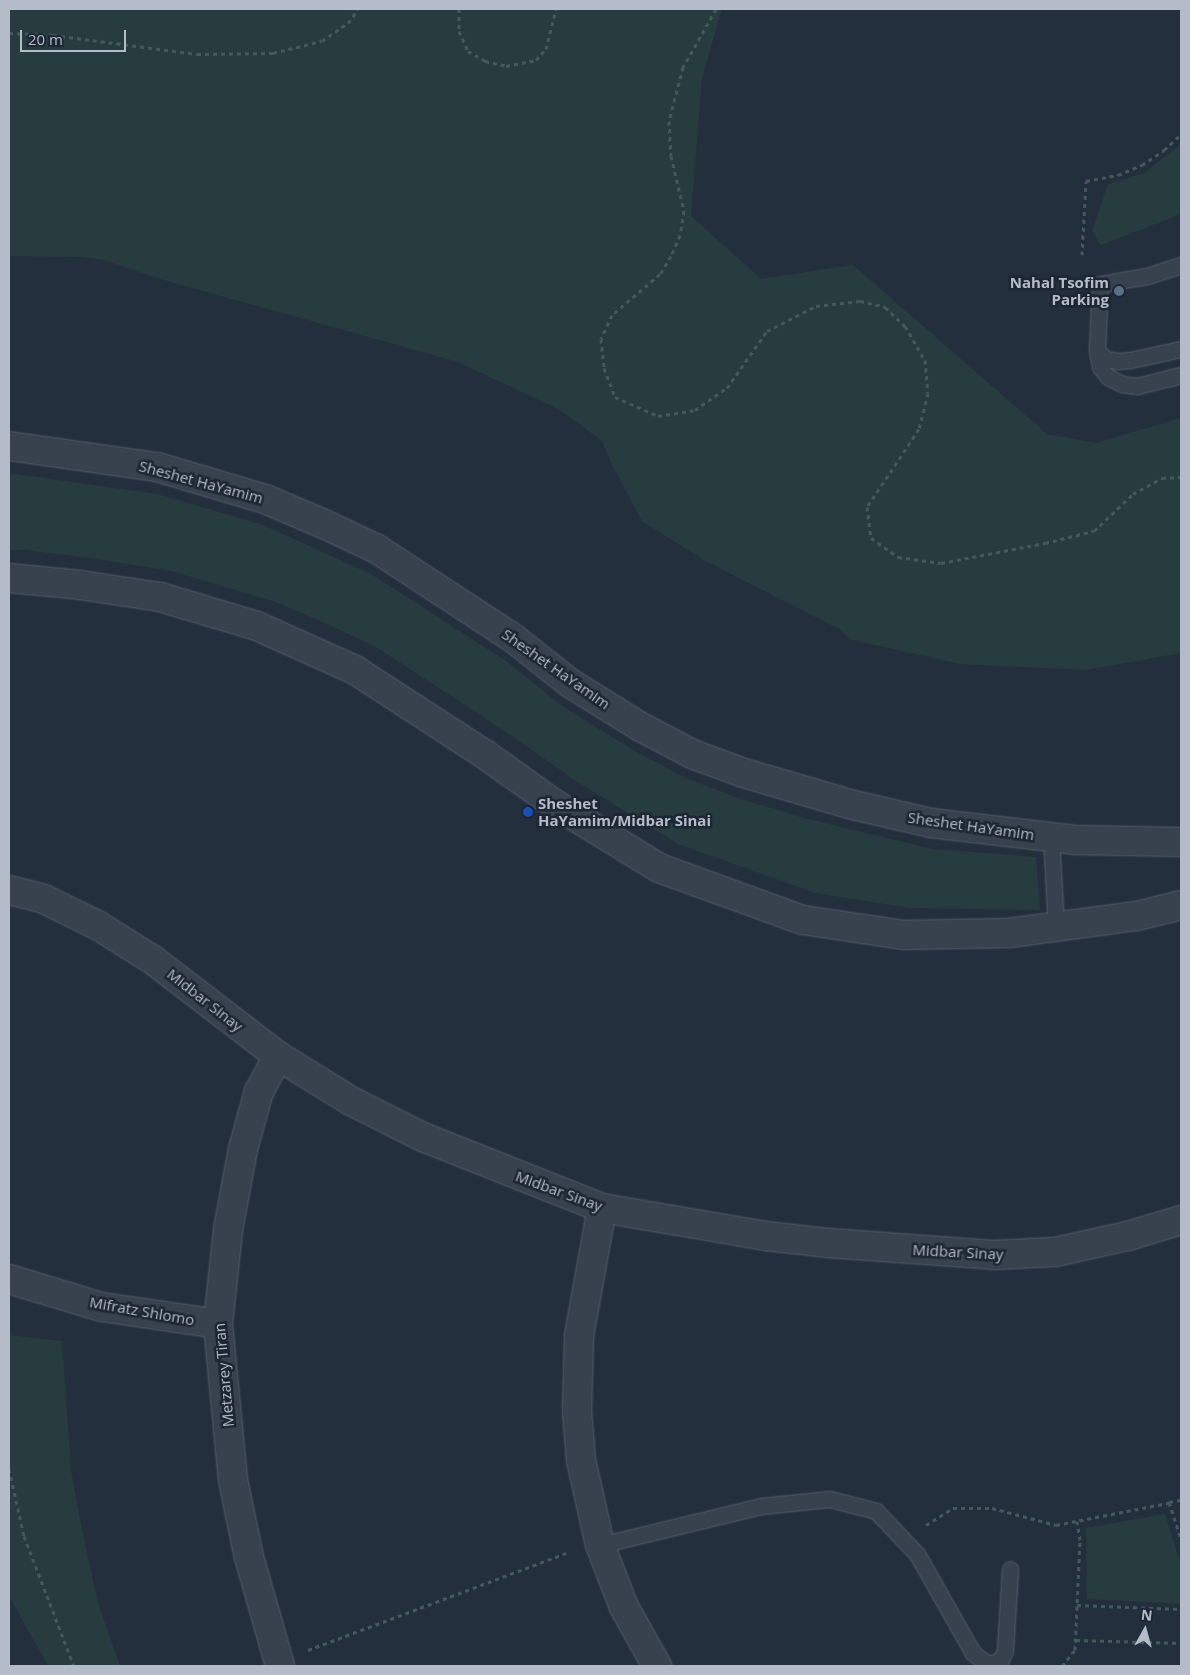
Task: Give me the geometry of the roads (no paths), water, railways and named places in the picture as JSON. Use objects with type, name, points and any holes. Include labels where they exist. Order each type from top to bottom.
[{"type":"street","name":"Sheshet HaYamim","points":[[9,446],[157,467],[266,499],[324,524],[377,549],[513,638],[570,683],[638,726],[692,754],[744,774],[849,804],[931,823],[1074,840],[1181,842]]},
{"type":"street","points":[[9,578],[80,585],[160,597],[257,626],[355,670],[483,753],[553,803],[658,868],[803,920],[903,936],[1009,932],[1137,916],[1181,905]]},
{"type":"street","name":"Midbar Sinay","points":[[9,890],[44,899],[99,926],[153,960],[278,1056],[351,1102],[425,1138],[602,1208],[765,1236],[828,1243],[994,1255],[1055,1252],[1128,1236],[1181,1220]]},
{"type":"street","name":"Metzarey Tiran","points":[[278,1056],[259,1091],[243,1149],[228,1230],[218,1324],[233,1480],[248,1557],[292,1659]]},
{"type":"street","points":[[602,1208],[579,1336],[577,1411],[581,1460],[600,1545],[624,1608],[657,1666]]},
{"type":"street","name":"Mifratz Shlomo","points":[[9,1279],[102,1307],[218,1324]]},
{"type":"lane","points":[[1181,265],[1147,276],[1100,284],[1096,351],[1100,367],[1108,377],[1122,384],[1137,386],[1181,375]]},
{"type":"lane","points":[[1096,351],[1106,359],[1117,361],[1181,349]]},
{"type":"lane","points":[[1051,837],[1056,926]]},
{"type":"lane","points":[[600,1545],[761,1506],[830,1499],[876,1511],[917,1554],[973,1653],[987,1664],[1000,1661],[1005,1651],[1010,1569]]},
{"type":"place","name":"Nahal Tsofim Parking","points":[[1119,291]]},
{"type":"place","name":"Sheshet HaYamim/Midbar Sinai","points":[[528,812]]}]
